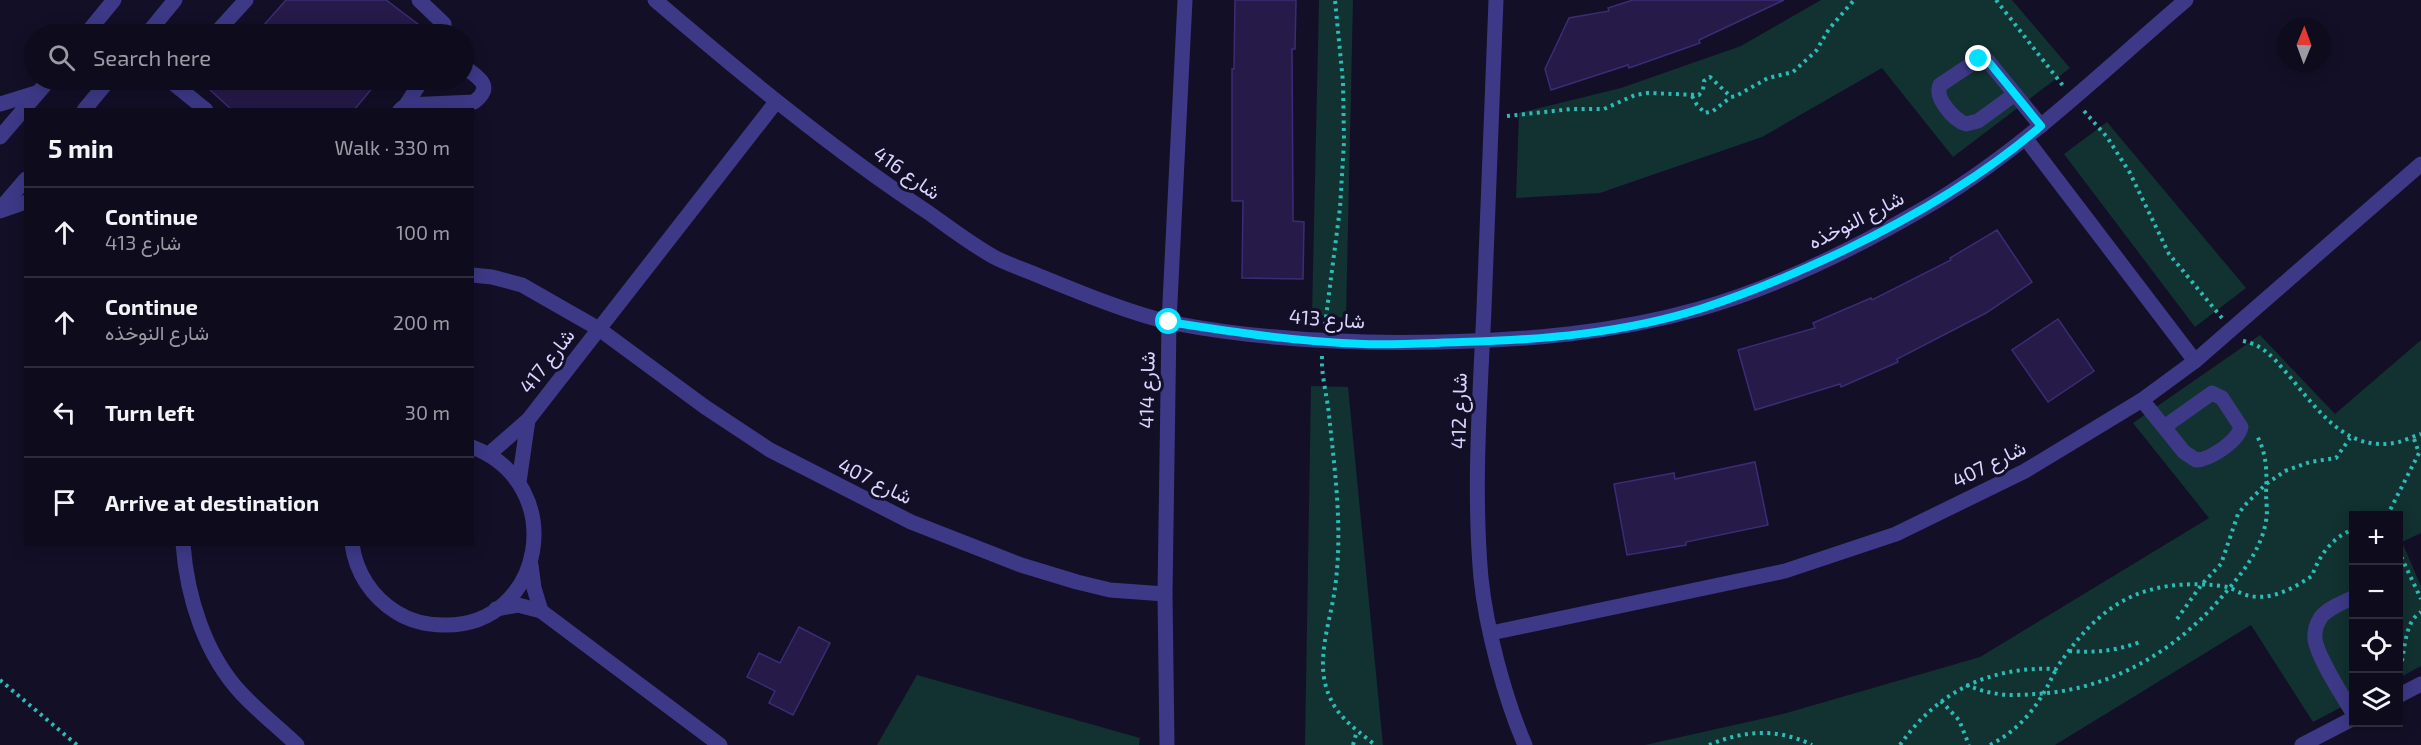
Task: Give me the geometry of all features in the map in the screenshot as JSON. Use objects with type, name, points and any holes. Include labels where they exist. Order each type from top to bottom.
[{"type":"street","points":[[94,24],[114,0]]},
{"type":"street","points":[[156,24],[176,0]]},
{"type":"street","points":[[224,24],[246,0]]},
{"type":"street","points":[[419,0],[444,24]]},
{"type":"street","name":"شارع 416","points":[[655,0],[776,102],[881,182],[994,257],[1081,293],[1169,322]]},
{"type":"street","name":"شارع 414","points":[[1167,745],[1165,594],[1169,322],[1185,0]]},
{"type":"street","name":"شارع 412","points":[[1496,0],[1482,342],[1479,529],[1481,580],[1491,633],[1514,721],[1525,745]]},
{"type":"street","name":"شارع النوخذه","points":[[1482,342],[1529,340],[1599,332],[1701,308],[1752,291],[1822,261],[1919,212],[1978,175],[2026,139],[2186,0]]},
{"type":"street","points":[[2015,94],[1977,121],[1966,124],[1957,118],[1940,98],[1938,90],[1940,85],[1979,59],[1988,61],[2015,94],[2041,126]]},
{"type":"street","points":[[403,107],[474,102],[481,97],[485,88],[483,80],[474,74]]},
{"type":"street","points":[[0,104],[34,90]]},
{"type":"street","points":[[25,108],[41,90]]},
{"type":"street","points":[[86,108],[101,90]]},
{"type":"street","points":[[183,90],[204,108]]},
{"type":"street","points":[[403,107],[415,90]]},
{"type":"street","points":[[599,329],[776,102]]},
{"type":"street","points":[[0,137],[24,109]]},
{"type":"street","points":[[2026,139],[2195,361]]},
{"type":"street","name":"شارع 407","points":[[1491,633],[1785,571],[1896,534],[2025,471],[2142,400],[2195,361],[2421,164]]},
{"type":"street","points":[[0,210],[24,181]]},
{"type":"street","points":[[0,210],[24,203]]},
{"type":"street","name":"شارع 407","points":[[474,275],[492,277],[522,285],[599,329],[705,407],[770,450],[911,522],[1021,565],[1077,582],[1110,590],[1165,594]]},
{"type":"street","name":"شارع 413","points":[[1169,322],[1250,334],[1363,344],[1482,342]]},
{"type":"street","name":"شارع 417","points":[[489,454],[528,420],[599,329]]},
{"type":"street","points":[[2142,400],[2164,428],[2187,456],[2196,460],[2206,458],[2219,449],[2239,434],[2241,428],[2222,398],[2215,393],[2210,394],[2164,428]]},
{"type":"street","name":"شارع 417","points":[[519,483],[528,420]]},
{"type":"street","points":[[474,448],[489,454],[506,467],[519,483],[531,507],[535,534],[531,561],[534,588],[541,611]]},
{"type":"street","points":[[183,546],[185,566],[196,614],[212,651],[241,693],[297,745]]},
{"type":"street","points":[[352,546],[358,569],[366,584],[389,608],[403,616],[434,625],[451,625],[482,617],[496,609],[523,579],[531,561]]},
{"type":"street","points":[[2349,600],[2321,617],[2317,624],[2315,639],[2349,708]]},
{"type":"street","points":[[496,609],[518,605],[541,611],[723,744]]},
{"type":"street","points":[[2403,693],[2421,684]]},
{"type":"street","points":[[2302,745],[2349,720]]},
{"type":"path","points":[[1323,341],[1340,208],[1343,150],[1343,82],[1335,0]]},
{"type":"path","points":[[1692,96],[1705,113],[1713,111],[1731,97],[1768,78],[1793,72],[1816,51],[1829,29],[1854,0]]},
{"type":"path","points":[[1996,0],[2073,98],[2107,137],[2130,173],[2169,254],[2231,330],[2241,340],[2257,344],[2276,361],[2331,423],[2350,438],[2372,444],[2398,442],[2421,434]]},
{"type":"path","points":[[1492,118],[1572,109],[1604,109],[1635,95],[1648,93],[1699,95],[1703,90],[1704,81],[1710,76],[1731,97]]},
{"type":"path","points":[[1321,364],[1337,494],[1338,531],[1335,588],[1323,666],[1325,684],[1337,712],[1375,745]]},
{"type":"path","points":[[1966,685],[1994,694],[2044,694],[2082,687],[2118,675],[2151,658],[2183,636],[2230,587],[2255,552],[2266,521],[2268,470],[2265,456],[2254,432]]},
{"type":"path","points":[[2390,511],[2419,453],[2413,436]]},
{"type":"path","points":[[2177,619],[2202,584],[2221,564],[2238,514],[2266,483],[2285,471],[2310,462],[2336,458],[2350,438]]},
{"type":"path","points":[[1990,745],[2014,730],[2026,719],[2044,694],[2056,669],[2085,629],[2116,604],[2139,593],[2181,584],[2230,587],[2244,595],[2262,597],[2288,591],[2312,576],[2324,550],[2349,530]]},
{"type":"path","points":[[2403,561],[2421,599]]},
{"type":"path","points":[[2403,656],[2410,625],[2415,616],[2421,612]]},
{"type":"path","points":[[2068,651],[2092,653],[2117,650],[2140,642]]},
{"type":"path","points":[[1900,745],[1923,716],[1966,685],[2006,672],[2056,669]]},
{"type":"path","points":[[0,680],[77,745]]},
{"type":"path","points":[[1941,701],[1959,720],[1969,745]]},
{"type":"path","points":[[1353,745],[1357,731]]},
{"type":"path","points":[[1709,745],[1723,739],[1758,732],[1793,736],[1812,745]]},
{"type":"green space","points":[[1319,0],[1353,0],[1346,318],[1312,314]]},
{"type":"green space","points":[[1821,0],[2012,0],[2070,68],[1953,157],[1882,68],[1762,137],[1600,193],[1516,198],[1519,113],[1621,88],[1741,46]]},
{"type":"green space","points":[[2107,122],[2246,288],[2195,327],[2064,154]]},
{"type":"green space","points":[[2260,335],[2335,414],[2421,340],[2421,533],[2403,542],[2403,511],[2349,511],[2349,703],[2313,722],[2251,625],[2055,745],[1645,745],[1783,714],[1980,657],[2209,518],[2133,423]]},
{"type":"green space","points":[[1311,386],[1348,387],[1383,745],[1305,745]]},
{"type":"green space","points":[[2403,544],[2421,586],[2421,666],[2403,676]]},
{"type":"green space","points":[[917,675],[1140,738],[1139,745],[877,745]]},
{"type":"building","points":[[286,0],[386,0],[418,24],[265,24]]},
{"type":"building","points":[[1235,0],[1296,0],[1295,49],[1292,49],[1293,221],[1304,222],[1303,279],[1242,278],[1243,201],[1232,201],[1232,69],[1234,69]]},
{"type":"building","points":[[1633,0],[1784,0],[1699,40],[1700,43],[1629,68],[1628,65],[1551,90],[1545,69],[1569,18],[1609,11],[1608,8]]},
{"type":"building","points":[[210,90],[371,90],[356,108],[230,108]]},
{"type":"building","points":[[1997,230],[2032,282],[1986,313],[1897,359],[1898,362],[1841,387],[1840,384],[1755,410],[1738,350],[1815,328],[1813,323],[1871,298],[1872,300],[1951,260],[1950,258]]},
{"type":"building","points":[[2058,319],[2094,371],[2048,402],[2012,350]]},
{"type":"building","points":[[1755,462],[1768,525],[1686,542],[1686,545],[1627,555],[1614,484],[1674,473],[1675,479]]},
{"type":"building","points":[[799,627],[830,643],[793,715],[769,703],[775,691],[747,677],[759,653],[780,663]]},
{"type":"route","points":[[1169,322],[1250,334],[1363,344],[1482,342],[1588,334],[1644,323],[1701,308],[1752,291],[1812,265],[1919,212],[1978,175],[2041,126],[1988,61],[1979,59]]}]
